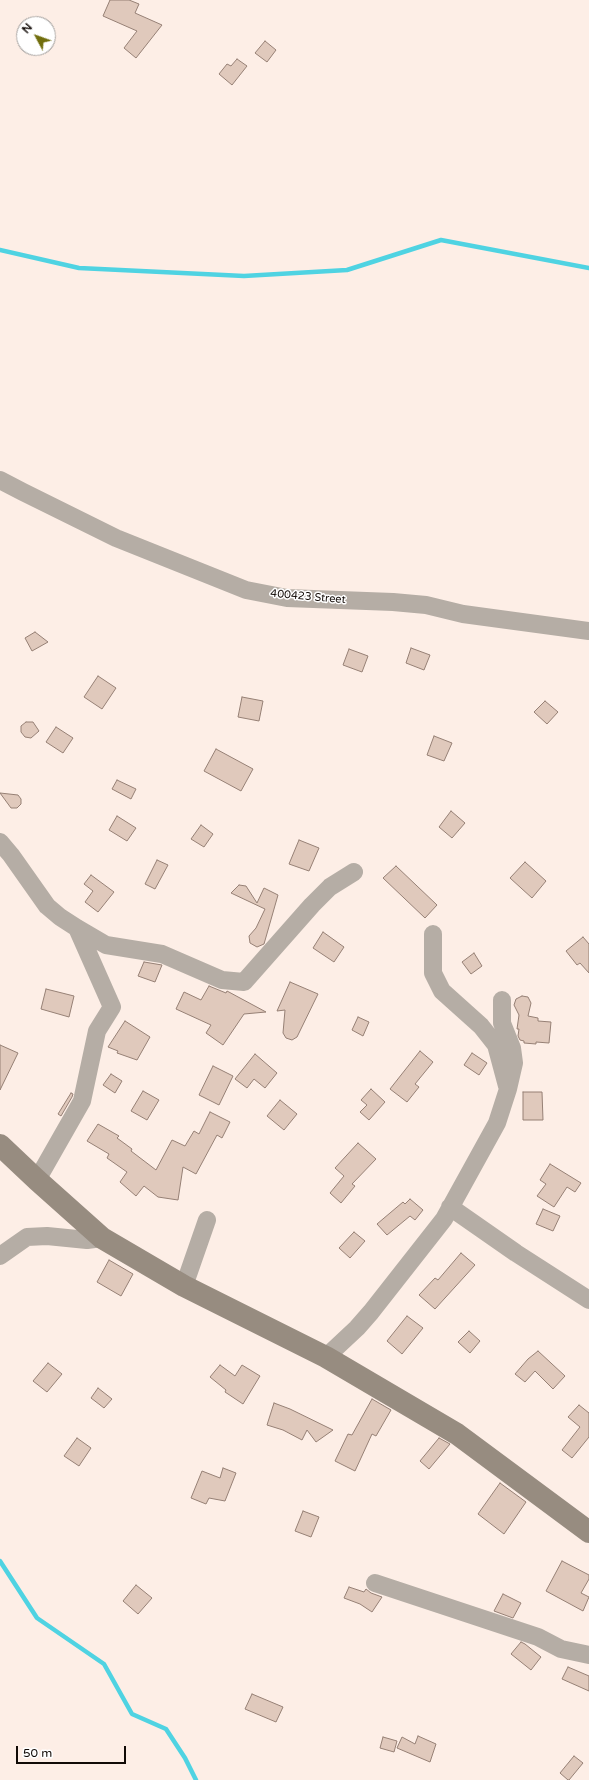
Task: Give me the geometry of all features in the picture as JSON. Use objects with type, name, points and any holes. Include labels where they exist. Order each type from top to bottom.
[{"type":"street","name":"400423 Street","points":[[0,480],[116,538],[246,590],[286,598],[393,602],[426,605],[463,614],[589,630]]},
{"type":"street","points":[[0,842],[47,906],[60,917],[106,945],[162,954],[222,980],[244,982],[312,905],[330,887],[354,872]]},
{"type":"street","points":[[37,1180],[82,1101],[97,1031],[112,1007],[77,928]]},
{"type":"street","points":[[433,934],[433,974],[442,991],[481,1026],[496,1045],[508,1088]]},
{"type":"street","points":[[326,1356],[357,1328],[371,1312],[444,1219],[497,1123],[514,1063],[512,1048],[502,1023],[502,1000]]},
{"type":"street","points":[[0,1145],[102,1238],[184,1286],[326,1356],[457,1434],[589,1532]]},
{"type":"street","points":[[450,1207],[516,1253],[589,1300]]},
{"type":"street","points":[[184,1286],[207,1220]]},
{"type":"street","points":[[0,1256],[27,1237],[47,1236],[87,1240],[102,1238]]},
{"type":"street","points":[[374,1583],[538,1637],[561,1649],[589,1655]]},
{"type":"building","points":[[110,0],[129,0],[139,4],[135,13],[162,25],[136,58],[124,48],[137,31],[103,16]]},
{"type":"building","points":[[265,41],[276,50],[267,62],[255,53]]},
{"type":"building","points":[[237,59],[247,66],[232,85],[219,74],[227,64],[231,66]]},
{"type":"building","points":[[35,632],[48,642],[32,651],[25,638]]},
{"type":"building","points":[[411,648],[430,655],[424,670],[406,663]]},
{"type":"building","points":[[349,649],[368,656],[362,672],[343,665]]},
{"type":"building","points":[[98,676],[116,688],[102,709],[84,697]]},
{"type":"building","points":[[242,697],[263,701],[259,721],[238,717]]},
{"type":"building","points":[[545,701],[558,712],[547,724],[534,712]]},
{"type":"building","points":[[26,722],[33,722],[39,731],[31,738],[25,737],[21,732],[21,726]]},
{"type":"building","points":[[56,727],[73,738],[63,753],[46,742]]},
{"type":"building","points":[[434,736],[452,743],[444,761],[427,755]]},
{"type":"building","points":[[216,749],[253,769],[241,791],[204,771]]},
{"type":"building","points":[[117,780],[136,789],[131,799],[112,789]]},
{"type":"building","points":[[0,793],[18,795],[21,799],[21,804],[17,808],[11,808]]},
{"type":"building","points":[[451,811],[465,823],[452,838],[439,827]]},
{"type":"building","points":[[117,816],[136,828],[127,841],[109,830]]},
{"type":"building","points":[[201,825],[213,834],[204,847],[191,839]]},
{"type":"building","points":[[299,840],[319,848],[309,871],[289,864]]},
{"type":"building","points":[[157,860],[168,865],[155,889],[145,884]]},
{"type":"building","points":[[525,862],[546,881],[532,898],[510,878]]},
{"type":"building","points":[[396,866],[437,905],[425,918],[383,878]]},
{"type":"building","points":[[91,875],[114,892],[98,912],[85,902],[93,891],[84,884]]},
{"type":"building","points":[[239,885],[246,886],[257,903],[264,888],[278,895],[264,944],[257,947],[250,943],[249,936],[256,928],[265,909],[231,893]]},
{"type":"building","points":[[323,932],[344,947],[334,962],[313,948]]},
{"type":"building","points":[[583,937],[589,944],[589,973],[580,963],[577,965],[566,951]]},
{"type":"building","points":[[474,953],[482,966],[471,974],[462,962]]},
{"type":"building","points":[[144,962],[162,965],[155,982],[138,976]]},
{"type":"building","points":[[290,982],[318,994],[297,1037],[292,1040],[286,1038],[283,1033],[285,1010],[277,1011]]},
{"type":"building","points":[[209,986],[226,993],[227,991],[266,1012],[244,1014],[223,1045],[206,1033],[211,1025],[176,1009],[184,992],[201,1000]]},
{"type":"building","points":[[46,989],[74,996],[69,1017],[41,1009]]},
{"type":"building","points":[[522,996],[528,997],[531,1003],[528,1016],[538,1018],[538,1021],[551,1022],[549,1043],[524,1043],[524,1041],[520,1040],[518,1036],[519,1029],[517,1029],[519,1015],[514,1005],[516,999]]},
{"type":"building","points":[[358,1017],[369,1022],[363,1036],[352,1030]]},
{"type":"building","points":[[125,1021],[150,1037],[137,1060],[117,1053],[118,1051],[108,1047]]},
{"type":"building","points":[[0,1045],[18,1053],[0,1090]]},
{"type":"building","points":[[420,1051],[433,1062],[415,1084],[419,1087],[407,1102],[390,1089]]},
{"type":"building","points":[[472,1053],[487,1063],[479,1075],[464,1065]]},
{"type":"building","points":[[255,1054],[277,1073],[265,1088],[254,1079],[247,1088],[235,1079]]},
{"type":"building","points":[[213,1066],[233,1076],[219,1105],[199,1095]]},
{"type":"building","points":[[111,1074],[122,1081],[115,1093],[103,1085]]},
{"type":"building","points":[[371,1089],[385,1102],[369,1120],[360,1112],[367,1105],[361,1100]]},
{"type":"building","points":[[143,1091],[159,1100],[147,1120],[131,1111]]},
{"type":"building","points":[[523,1092],[542,1092],[543,1120],[523,1120]]},
{"type":"building","points":[[71,1093],[73,1094],[72,1097],[61,1116],[58,1114]]},
{"type":"building","points":[[280,1100],[297,1114],[284,1130],[267,1116]]},
{"type":"building","points":[[210,1112],[230,1122],[222,1138],[217,1135],[196,1174],[183,1167],[178,1200],[158,1197],[144,1186],[136,1196],[120,1182],[127,1172],[107,1158],[109,1154],[87,1141],[98,1124],[119,1136],[117,1138],[132,1149],[131,1151],[156,1170],[172,1140],[185,1146],[194,1131],[199,1134]]},
{"type":"building","points":[[358,1143],[376,1159],[352,1184],[355,1186],[341,1203],[330,1193],[344,1176],[335,1168]]},
{"type":"building","points":[[550,1164],[581,1183],[575,1192],[567,1187],[554,1207],[537,1196],[546,1184],[540,1180]]},
{"type":"building","points":[[410,1199],[423,1210],[415,1220],[410,1216],[387,1235],[377,1224],[403,1202],[405,1204]]},
{"type":"building","points":[[543,1209],[560,1216],[553,1231],[536,1224]]},
{"type":"building","points":[[354,1232],[365,1241],[350,1258],[339,1248]]},
{"type":"building","points":[[461,1253],[475,1265],[435,1309],[419,1295],[435,1278],[438,1280]]},
{"type":"building","points":[[109,1260],[133,1274],[121,1296],[97,1282]]},
{"type":"building","points":[[407,1316],[423,1328],[402,1354],[387,1341]]},
{"type":"building","points":[[469,1331],[480,1341],[470,1353],[458,1342]]},
{"type":"building","points":[[538,1351],[565,1376],[553,1389],[535,1371],[525,1382],[515,1374],[528,1359]]},
{"type":"building","points":[[48,1363],[62,1374],[47,1392],[33,1381]]},
{"type":"building","points":[[220,1365],[235,1376],[242,1365],[260,1376],[243,1404],[225,1392],[226,1390],[210,1377]]},
{"type":"building","points":[[98,1388],[112,1399],[104,1408],[91,1398]]},
{"type":"building","points":[[372,1399],[391,1410],[376,1436],[372,1434],[355,1471],[335,1461],[348,1434],[352,1435]]},
{"type":"building","points":[[274,1403],[290,1409],[333,1430],[316,1442],[307,1430],[302,1440],[283,1430],[267,1425]]},
{"type":"building","points":[[579,1405],[589,1413],[589,1437],[572,1458],[562,1450],[580,1427],[568,1417]]},
{"type":"building","points":[[77,1438],[91,1448],[79,1466],[64,1456]]},
{"type":"building","points":[[439,1438],[450,1444],[429,1469],[420,1461]]},
{"type":"building","points":[[223,1468],[236,1473],[225,1501],[209,1498],[206,1504],[191,1498],[202,1471],[220,1478]]},
{"type":"building","points":[[500,1483],[526,1502],[504,1534],[478,1514]]},
{"type":"building","points":[[303,1511],[319,1517],[311,1537],[295,1531]]},
{"type":"building","points":[[562,1561],[589,1575],[589,1579],[581,1593],[589,1597],[583,1611],[546,1591]]},
{"type":"building","points":[[136,1585],[152,1598],[138,1614],[123,1601]]},
{"type":"building","points":[[349,1587],[364,1592],[366,1589],[371,1593],[382,1597],[372,1612],[360,1604],[344,1598]]},
{"type":"building","points":[[503,1594],[521,1603],[513,1618],[494,1611]]},
{"type":"building","points":[[521,1642],[541,1657],[531,1670],[511,1654]]},
{"type":"building","points":[[568,1667],[589,1676],[589,1691],[562,1679]]},
{"type":"building","points":[[252,1694],[283,1707],[276,1722],[245,1709]]},
{"type":"building","points":[[418,1736],[436,1744],[430,1762],[397,1748],[402,1737],[415,1744]]},
{"type":"building","points":[[383,1737],[397,1741],[394,1752],[380,1748]]},
{"type":"building","points":[[574,1756],[583,1763],[568,1780],[560,1773]]},
{"type":"waterway","points":[[0,250],[79,268],[244,276],[347,270],[441,240],[589,268]]},
{"type":"waterway","points":[[0,1561],[37,1618],[104,1664],[132,1714],[166,1729],[185,1758],[196,1780]]}]
